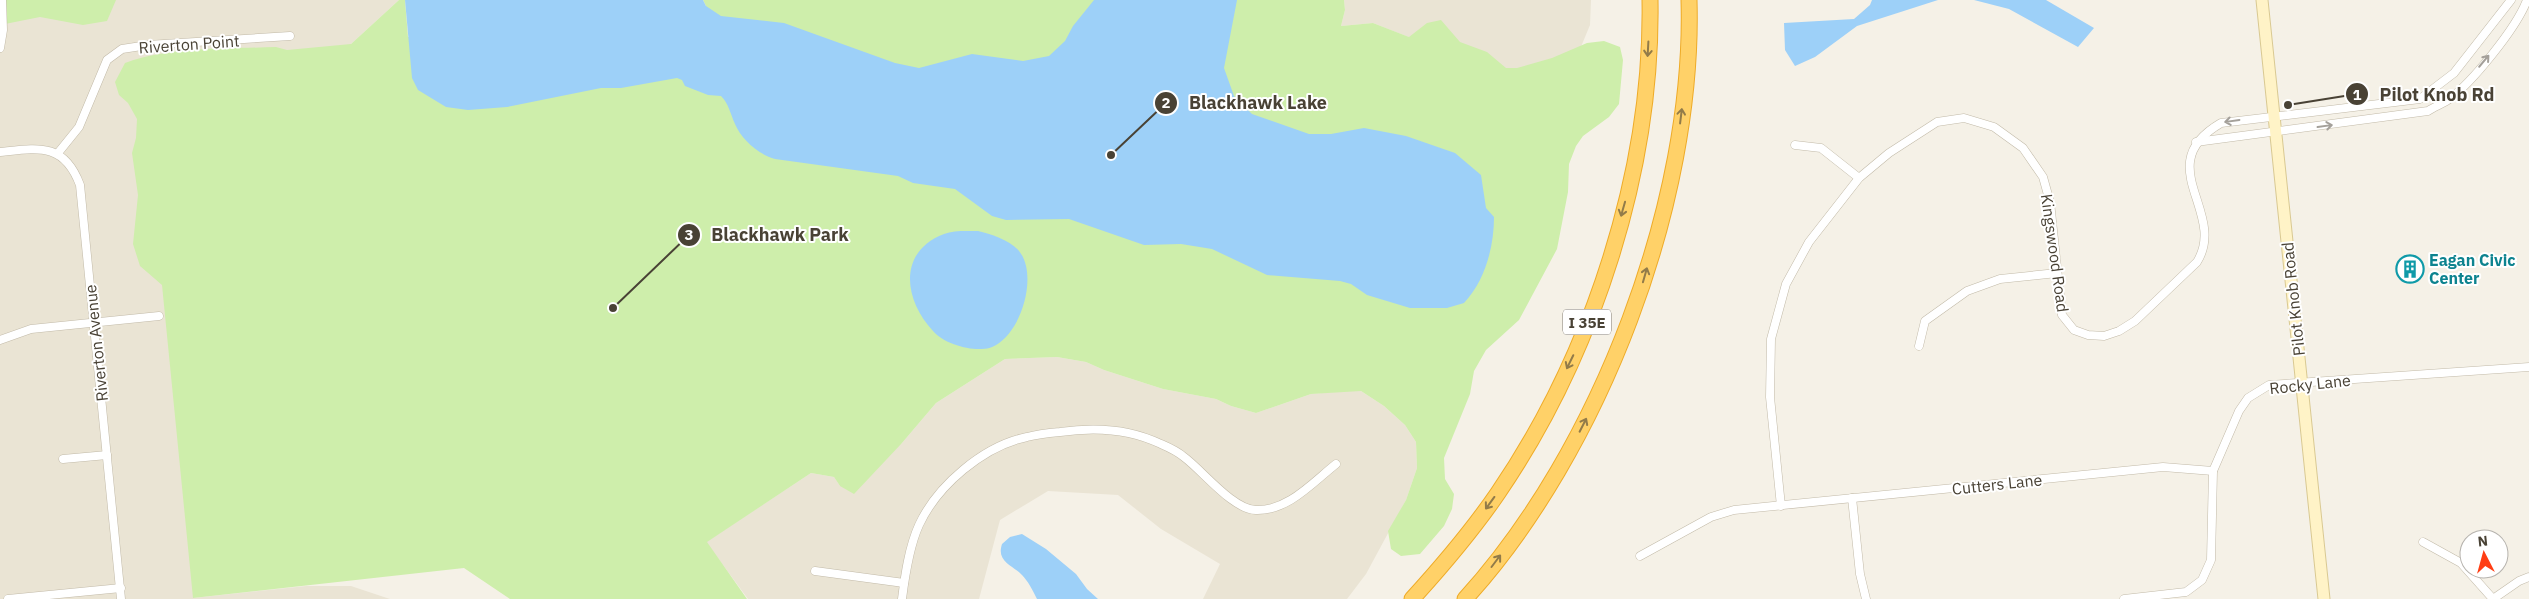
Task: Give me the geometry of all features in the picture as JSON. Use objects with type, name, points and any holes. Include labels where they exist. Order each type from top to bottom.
[{"type":"highway","name":"I 35E","points":[[1412,599],[1452,555],[1498,492],[1539,426],[1574,356],[1607,268],[1628,193],[1640,132],[1646,79],[1650,0]]},
{"type":"highway","name":"I 35E","points":[[1465,599],[1527,519],[1570,450],[1607,378],[1637,302],[1664,209],[1677,145],[1685,80],[1689,0]]},
{"type":"main road","name":"Pilot Knob Road","points":[[2262,0],[2324,599]]},
{"type":"street","points":[[0,48],[3,30],[2,0]]},
{"type":"street","points":[[2196,142],[2221,123],[2420,98],[2454,74],[2511,0]]},
{"type":"street","points":[[2196,142],[2277,133],[2428,111],[2449,99],[2472,77],[2513,27],[2528,0]]},
{"type":"street","name":"Riverton Point","points":[[58,153],[79,127],[107,60],[122,49],[148,45],[290,36]]},
{"type":"street","name":"Kingswood Road","points":[[1781,506],[1770,397],[1771,339],[1786,284],[1809,242],[1859,178],[1889,153],[1937,122],[1964,118],[1994,127],[2024,148],[2043,177],[2050,202],[2062,315],[2074,330],[2088,335],[2104,336],[2119,331],[2135,321],[2196,262],[2204,250],[2205,235],[2189,168],[2191,154],[2196,142]]},
{"type":"street","points":[[1795,145],[1821,148],[1859,178]]},
{"type":"street","points":[[0,152],[36,148],[58,153]]},
{"type":"street","name":"Riverton Avenue","points":[[58,153],[74,170],[80,185],[122,599]]},
{"type":"street","points":[[1919,346],[1925,322],[1966,291],[2000,279],[2057,273]]},
{"type":"street","points":[[0,340],[30,329],[159,316]]},
{"type":"street","name":"Rocky Lane","points":[[2124,599],[2186,592],[2202,580],[2211,560],[2213,471],[2239,410],[2248,398],[2269,385],[2529,367]]},
{"type":"street","points":[[902,599],[904,583],[919,526],[945,485],[981,456],[1025,437],[1087,428],[1134,434],[1159,443],[1183,456],[1222,492],[1248,509],[1255,510],[1273,509],[1291,500],[1336,464]]},
{"type":"street","points":[[63,459],[107,455]]},
{"type":"street","name":"Cutters Lane","points":[[1640,556],[1711,517],[1734,510],[2163,467],[2213,471]]},
{"type":"street","points":[[1852,498],[1860,574],[1866,599]]},
{"type":"street","points":[[2423,542],[2461,564],[2493,599],[2519,581],[2529,577]]},
{"type":"street","points":[[815,571],[904,583]]},
{"type":"street","points":[[8,599],[121,588]]},
{"type":"shaded area","points":[[0,0],[399,0],[351,44],[193,598],[306,586],[351,586],[390,599],[0,599]]},
{"type":"shaded area","points":[[1344,0],[1591,0],[1590,25],[1578,54],[1518,80],[1373,23],[1341,26],[1345,10]]},
{"type":"shaded area","points":[[1057,357],[1086,362],[1104,370],[1163,389],[1216,399],[1231,406],[1256,413],[1311,394],[1343,391],[1361,391],[1384,406],[1405,425],[1416,442],[1417,468],[1406,500],[1366,574],[1347,599],[1203,599],[1220,564],[1161,529],[1118,495],[1048,491],[1000,520],[979,599],[748,599],[706,542],[811,473],[834,477],[840,486],[902,443],[936,403],[1005,359]]},
{"type":"green space","points":[[0,0],[116,0],[107,21],[83,25],[40,17],[0,25]]},
{"type":"green space","points":[[399,0],[405,0],[408,37],[706,6],[703,0],[1344,0],[1345,10],[1341,26],[1373,23],[1409,37],[1427,23],[1441,20],[1460,42],[1487,52],[1506,68],[1517,68],[1552,58],[1587,43],[1604,41],[1620,47],[1623,60],[1619,104],[1609,117],[1583,136],[1576,146],[1569,164],[1568,192],[1557,249],[1519,320],[1486,350],[1474,371],[1470,394],[1444,458],[1445,479],[1454,494],[1452,509],[1444,526],[1420,554],[1401,556],[1391,549],[1388,531],[1406,500],[1417,468],[1416,442],[1405,425],[1384,406],[1361,391],[1311,394],[1256,413],[1231,406],[1216,399],[1163,389],[1104,370],[1086,362],[1057,357],[1005,359],[936,403],[902,443],[854,494],[840,486],[834,477],[811,473],[707,542],[747,599],[510,599],[464,568],[193,598],[162,285],[140,266],[133,244],[138,195],[132,153],[136,138],[137,119],[128,103],[119,95],[115,82],[125,63],[162,54],[219,48],[276,47],[287,50],[351,44]]},
{"type":"water","points":[[405,0],[703,0],[706,6],[721,16],[784,23],[895,63],[919,68],[972,54],[1023,61],[1049,56],[1065,41],[1073,26],[1094,0],[1237,0],[1224,68],[1234,96],[1252,114],[1309,134],[1331,134],[1364,128],[1406,136],[1455,153],[1481,175],[1486,208],[1494,217],[1490,252],[1478,284],[1464,303],[1447,308],[1410,308],[1367,295],[1351,284],[1340,281],[1267,275],[1212,249],[1181,244],[1144,245],[1069,219],[1006,220],[992,216],[955,189],[913,183],[898,176],[775,159],[763,154],[746,141],[733,120],[728,105],[721,96],[708,95],[685,86],[682,80],[677,78],[621,88],[601,88],[507,107],[468,110],[446,107],[418,90],[412,78]]},
{"type":"water","points":[[1872,0],[1938,0],[1857,26],[1815,57],[1795,66],[1785,50],[1784,23],[1854,19],[1870,5]]},
{"type":"water","points":[[1974,0],[2046,0],[2094,28],[2078,47],[2009,9]]},
{"type":"water","points":[[978,231],[1000,238],[1015,247],[1025,263],[1027,277],[1022,310],[1015,325],[1006,337],[995,346],[982,349],[956,345],[937,335],[923,319],[916,305],[911,291],[910,278],[912,264],[918,252],[929,242],[948,233]]},
{"type":"water","points":[[1022,534],[1046,549],[1076,574],[1087,589],[1098,599],[1037,599],[1024,577],[1006,562],[1001,555],[1002,544],[1010,537]]},
{"type":"place","name":"Pilot Knob Rd","points":[[2288,105]]},
{"type":"place","name":"Blackhawk Lake","points":[[1111,155]]},
{"type":"place","name":"Eagan Civic Center","points":[[2410,269]]},
{"type":"place","name":"Blackhawk Park","points":[[613,308]]}]
